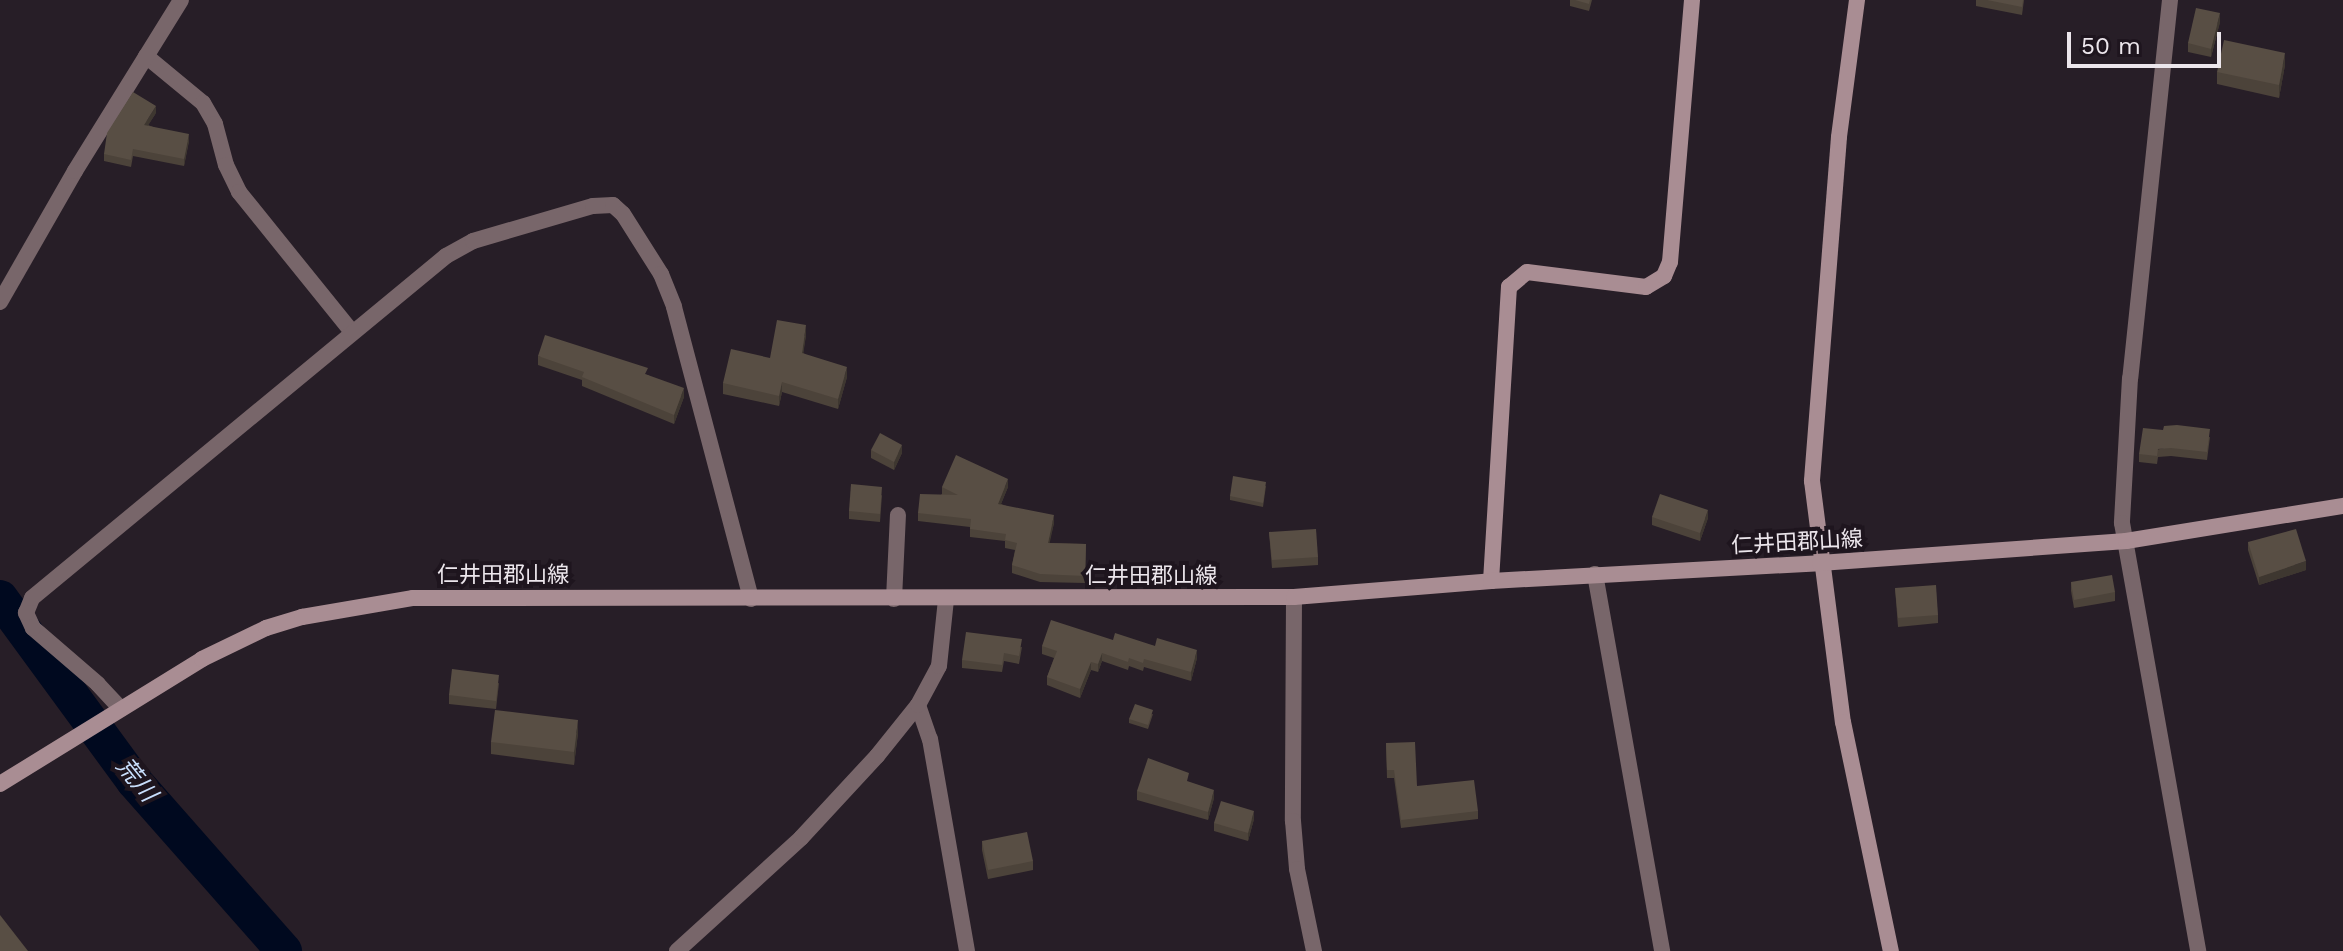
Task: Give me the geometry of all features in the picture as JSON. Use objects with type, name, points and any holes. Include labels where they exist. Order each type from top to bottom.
[{"type":"main road","points":[[1491,581],[1509,287],[1527,272],[1646,287],[1664,276],[1670,262],[1692,0]]},
{"type":"main road","points":[[1857,0],[1839,137],[1812,481],[1820,563],[1843,722],[1891,951]]},
{"type":"main road","name":"仁井田郡山線","points":[[0,784],[202,659],[266,628],[340,610],[413,598],[1294,597],[1595,574],[1820,563],[2126,541],[2343,506]]},
{"type":"street","points":[[0,302],[181,0]]},
{"type":"street","points":[[2170,0],[2130,378],[2122,523],[2198,951]]},
{"type":"street","points":[[146,56],[203,103],[215,124],[226,165],[239,192],[352,332]]},
{"type":"street","points":[[121,709],[92,679],[33,628],[27,606],[40,591],[439,260],[464,245],[593,206],[613,205],[637,233],[661,274],[674,307],[751,599]]},
{"type":"street","points":[[894,599],[898,515]]},
{"type":"street","points":[[1595,574],[1662,951]]},
{"type":"street","points":[[1294,597],[1293,821],[1297,869],[1314,951]]},
{"type":"street","points":[[677,951],[801,838],[877,756],[918,705],[939,666],[946,599]]},
{"type":"street","points":[[918,705],[927,723],[967,951]]},
{"type":"building","points":[[1987,0],[2023,0],[2022,7]]},
{"type":"building","points":[[2196,8],[2220,13],[2211,49],[2188,43]]},
{"type":"building","points":[[2224,40],[2285,53],[2279,85],[2217,72]]},
{"type":"building","points":[[133,92],[156,106],[144,125],[189,134],[184,159],[133,149],[131,160],[104,154],[107,133]]},
{"type":"building","points":[[777,320],[806,325],[802,353],[847,367],[838,399],[782,382],[779,396],[723,383],[731,349],[770,358]]},
{"type":"building","points":[[545,335],[648,368],[645,374],[684,388],[674,415],[582,377],[584,372],[538,356]]},
{"type":"building","points":[[2164,426],[2210,429],[2207,452],[2171,448],[2158,449],[2157,456],[2139,454],[2143,428],[2163,430]]},
{"type":"building","points":[[880,433],[902,445],[894,462],[871,450]]},
{"type":"building","points":[[956,455],[1008,479],[998,504],[1054,515],[1048,543],[1086,544],[1085,576],[1040,574],[1012,565],[1017,543],[1005,540],[1006,534],[970,529],[971,519],[918,513],[920,494],[958,495],[942,487]]},
{"type":"building","points":[[1233,476],[1266,482],[1263,503],[1230,496]]},
{"type":"building","points":[[851,484],[882,487],[880,514],[849,511]]},
{"type":"building","points":[[1660,494],[1708,510],[1700,533],[1652,517]]},
{"type":"building","points":[[1316,529],[1318,557],[1272,560],[1269,532]]},
{"type":"building","points":[[2296,529],[2306,561],[2259,577],[2248,542]]},
{"type":"building","points":[[2112,575],[2115,592],[2074,600],[2071,582]]},
{"type":"building","points":[[1936,585],[1938,615],[1898,618],[1895,588]]},
{"type":"building","points":[[1051,620],[1113,640],[1115,633],[1155,646],[1157,638],[1197,650],[1191,672],[1144,659],[1143,663],[1129,658],[1128,662],[1102,653],[1098,664],[1091,662],[1080,689],[1047,677],[1057,651],[1042,646]]},
{"type":"building","points":[[966,632],[1022,639],[1019,656],[1004,653],[1002,665],[962,660]]},
{"type":"building","points":[[452,669],[499,675],[496,701],[449,695]]},
{"type":"building","points":[[1135,704],[1153,710],[1148,725],[1129,719]]},
{"type":"building","points":[[495,710],[578,720],[574,752],[491,742]]},
{"type":"building","points":[[1415,742],[1417,786],[1474,780],[1478,811],[1401,820],[1394,770],[1387,770],[1386,743]]},
{"type":"building","points":[[1148,758],[1189,773],[1187,781],[1214,790],[1208,812],[1137,791]]},
{"type":"building","points":[[1221,801],[1254,811],[1248,833],[1214,823]]},
{"type":"building","points":[[1027,832],[1033,861],[988,870],[982,841]]},
{"type":"building","points":[[0,915],[28,951],[0,951]]},
{"type":"waterway","name":"荒川","points":[[0,598],[134,781],[284,951]]}]
